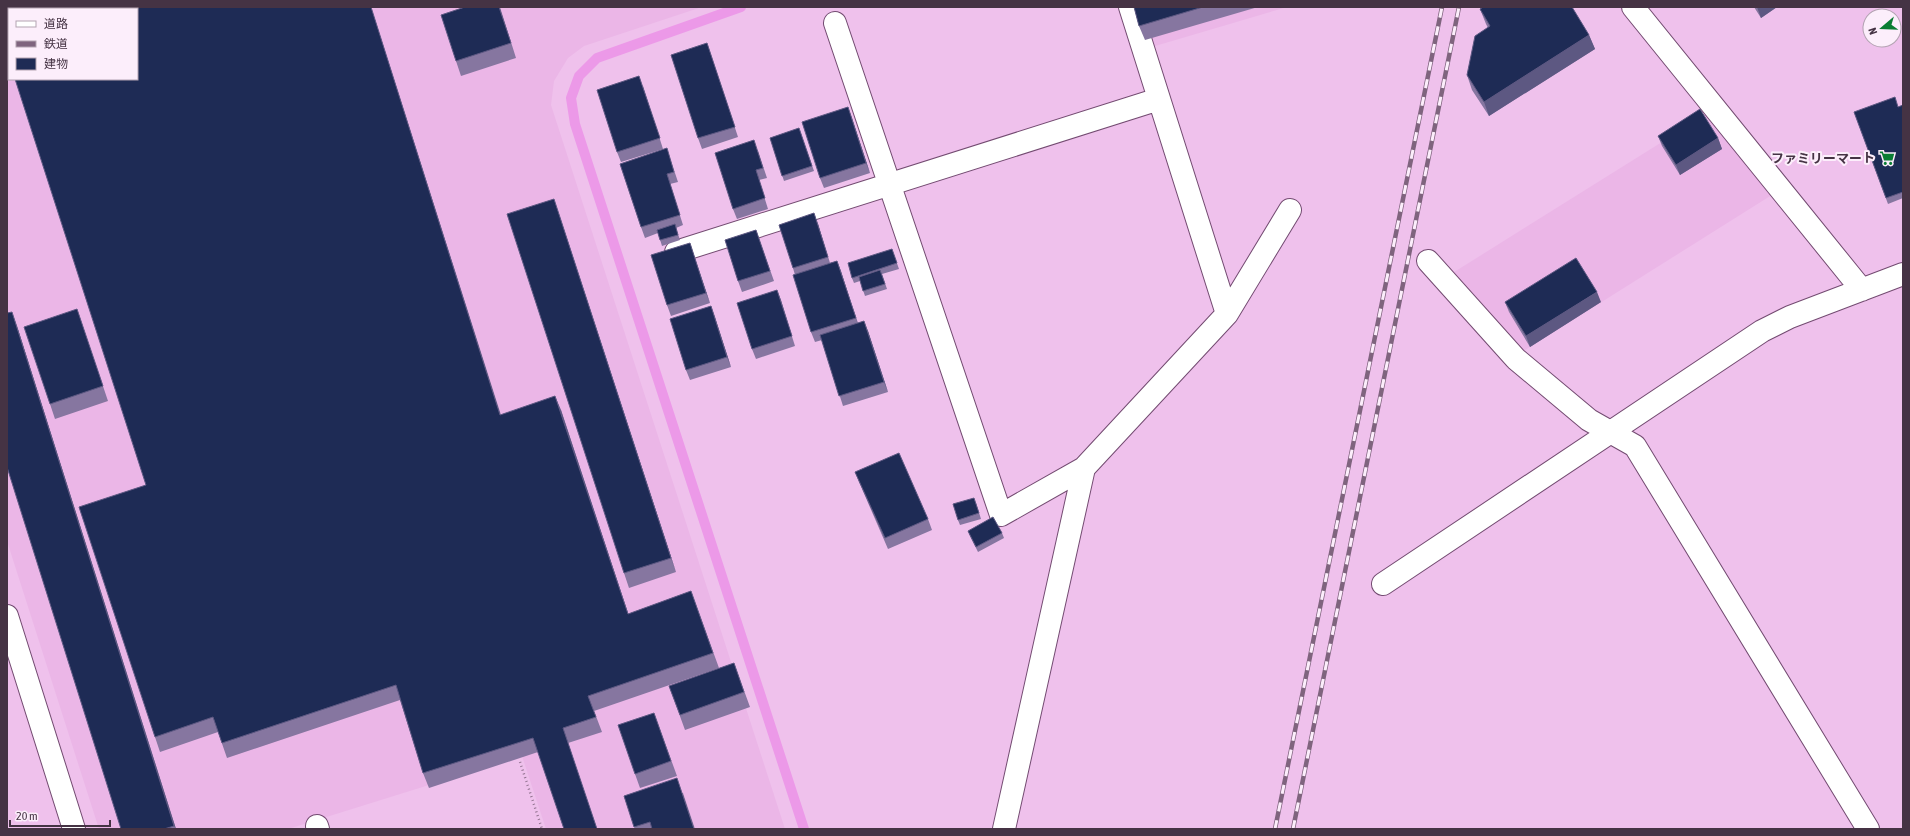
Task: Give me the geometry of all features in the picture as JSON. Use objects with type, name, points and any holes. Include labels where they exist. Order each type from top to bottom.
[{"type":"street","points":[[1130,7],[1227,314]]},
{"type":"street","points":[[1633,7],[1862,290]]},
{"type":"street","points":[[835,24],[1001,515],[1084,468],[1227,314],[1290,210]]},
{"type":"street","points":[[676,252],[1159,99]]},
{"type":"street","points":[[1428,260],[1516,359],[1589,420],[1635,446],[1868,829]]},
{"type":"street","points":[[1383,584],[1762,331],[1790,317],[1903,274]]},
{"type":"street","points":[[1004,829],[1084,468]]},
{"type":"street","points":[[7,616],[74,829]]},
{"type":"path","points":[[520,762],[542,829]]},
{"type":"shaded area","points":[[7,7],[702,7],[584,46],[568,58],[554,81],[551,105],[785,829],[546,829],[522,756],[288,829],[99,829],[7,541]]},
{"type":"shaded area","points":[[1132,7],[1287,7],[1145,49]]},
{"type":"shaded area","points":[[1710,112],[1775,193],[1522,352],[1451,274]]},
{"type":"building","points":[[7,7],[371,7],[500,415],[555,396],[628,614],[691,591],[713,653],[588,696],[596,717],[563,728],[597,829],[564,829],[533,738],[423,773],[396,685],[222,743],[213,717],[155,737],[79,507],[146,485],[15,80],[138,80],[138,8],[8,8],[8,21]]},
{"type":"building","points":[[465,7],[499,7],[511,43],[456,61],[441,15]]},
{"type":"building","points":[[1134,7],[1203,7],[1139,26]]},
{"type":"building","points":[[1483,7],[1572,7],[1589,35],[1484,102],[1467,75],[1475,36],[1490,26],[1480,9]]},
{"type":"building","points":[[707,43],[735,127],[698,138],[671,55]]},
{"type":"building","points":[[639,76],[660,138],[617,152],[597,90]]},
{"type":"building","name":"ファミリーマート","points":[[1895,97],[1898,107],[1903,105],[1903,192],[1886,198],[1854,112]]},
{"type":"building","points":[[848,107],[866,163],[820,178],[802,122]]},
{"type":"building","points":[[1700,109],[1718,138],[1676,165],[1658,136]]},
{"type":"building","points":[[799,128],[812,166],[782,176],[770,138]]},
{"type":"building","points":[[754,140],[763,168],[756,170],[765,198],[733,209],[715,153]]},
{"type":"building","points":[[667,148],[674,172],[667,174],[680,215],[641,227],[620,164]]},
{"type":"building","points":[[554,199],[671,558],[624,573],[507,214]]},
{"type":"building","points":[[814,213],[828,257],[793,268],[779,225]]},
{"type":"building","points":[[675,224],[678,235],[660,240],[657,230]]},
{"type":"building","points":[[756,230],[770,271],[738,281],[725,240]]},
{"type":"building","points":[[690,243],[706,293],[667,305],[651,255]]},
{"type":"building","points":[[892,249],[897,263],[852,278],[848,263]]},
{"type":"building","points":[[1576,258],[1597,292],[1526,336],[1505,302]]},
{"type":"building","points":[[837,261],[856,318],[811,332],[793,275]]},
{"type":"building","points":[[880,270],[885,284],[863,291],[859,277]]},
{"type":"building","points":[[777,290],[792,336],[752,349],[737,303]]},
{"type":"building","points":[[711,306],[727,357],[686,370],[670,319]]},
{"type":"building","points":[[77,309],[103,386],[50,404],[24,327]]},
{"type":"building","points":[[12,312],[174,826],[164,829],[121,829],[7,467],[7,313]]},
{"type":"building","points":[[864,321],[884,382],[839,396],[820,335]]},
{"type":"building","points":[[899,453],[928,519],[885,538],[855,472]]},
{"type":"building","points":[[974,498],[979,513],[958,520],[953,504]]},
{"type":"building","points":[[993,517],[1002,533],[976,547],[968,531]]},
{"type":"building","points":[[734,663],[744,692],[680,715],[669,686]]},
{"type":"building","points":[[654,713],[671,761],[635,774],[618,725]]},
{"type":"building","points":[[677,778],[694,829],[652,829],[650,822],[634,827],[624,796]]},
{"type":"waterway","points":[[741,7],[597,58],[579,76],[571,98],[575,124],[804,829]]},
{"type":"railway","points":[[1275,829],[1442,7]]},
{"type":"railway","points":[[1293,829],[1459,7]]},
{"type":"place","name":"ファミリーマート","points":[[1887,158]]}]
